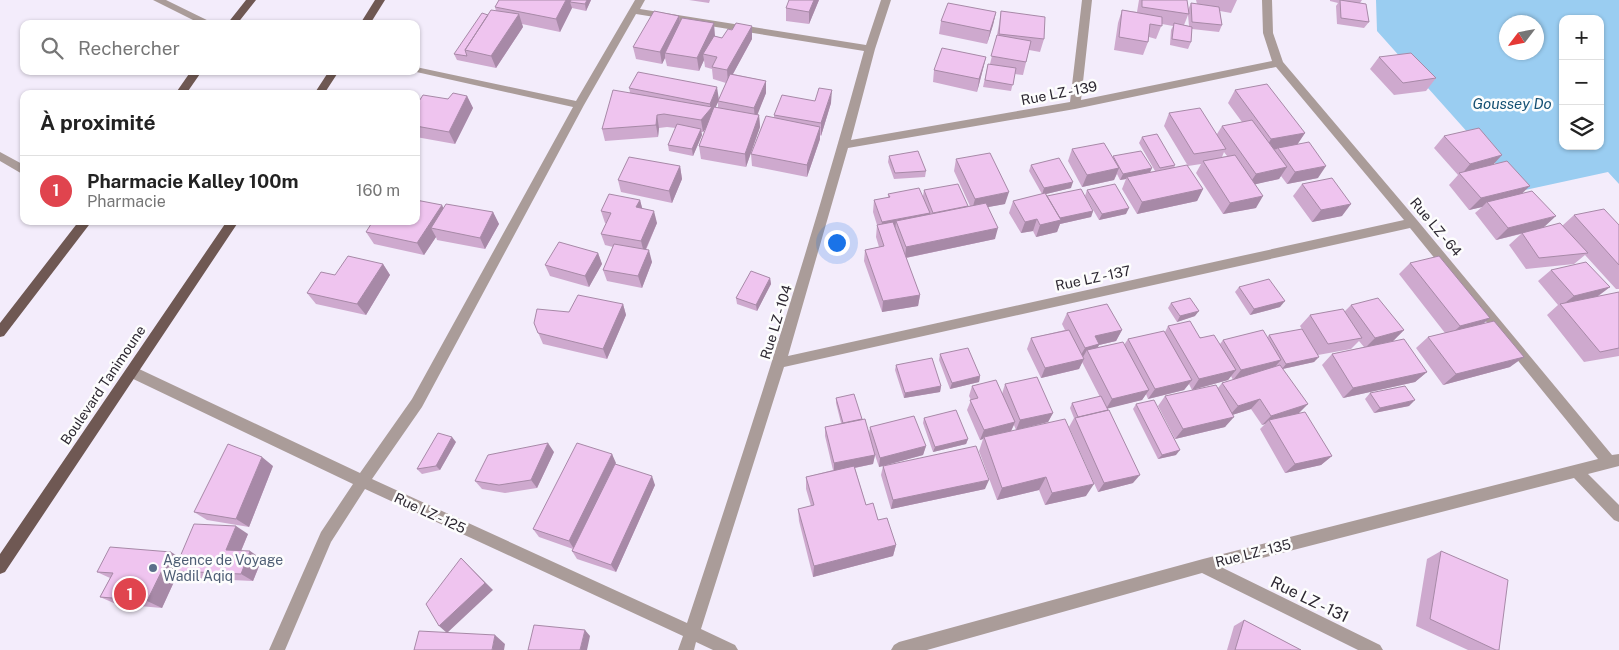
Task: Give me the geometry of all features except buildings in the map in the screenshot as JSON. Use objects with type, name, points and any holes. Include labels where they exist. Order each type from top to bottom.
[{"type":"main road","points":[[235,20],[250,0]]},
{"type":"main road","points":[[368,20],[380,0]]},
{"type":"main road","points":[[183,90],[194,75]]},
{"type":"main road","points":[[321,90],[331,75]]},
{"type":"main road","points":[[0,332],[83,225]]},
{"type":"main road","name":"Boulevard Tanimoune","points":[[0,568],[230,225]]},
{"type":"street","points":[[158,0],[201,20]]},
{"type":"street","name":"Rue LZ - 104","points":[[686,650],[779,363],[886,0]]},
{"type":"street","points":[[1075,105],[1087,0]]},
{"type":"street","name":"Rue LZ - 64","points":[[1267,0],[1268,33],[1278,63],[1614,461]]},
{"type":"street","points":[[277,650],[326,536],[417,403],[579,105],[637,5],[870,50]]},
{"type":"street","name":"Rue LZ - 139","points":[[844,145],[1075,105],[1278,63]]},
{"type":"street","points":[[420,71],[579,105]]},
{"type":"street","points":[[0,156],[20,168]]},
{"type":"street","name":"Rue LZ - 137","points":[[779,363],[1413,223]]},
{"type":"street","name":"Rue LZ - 125","points":[[132,372],[362,481],[730,650]]},
{"type":"street","name":"Rue LZ - 135","points":[[899,650],[1204,566],[1614,461]]},
{"type":"street","points":[[1576,471],[1619,515]]},
{"type":"street","name":"Rue LZ - 131","points":[[1204,566],[1375,650]]},
{"type":"water","name":"Goussey Do","points":[[1376,0],[1619,0],[1619,184],[1608,172],[1520,191],[1377,31]]},
{"type":"place","name":"Agence de Voyage Wadil Aqiq","points":[[153,568]]},
{"type":"place","name":"Pharmacie Kalley 100m","points":[[130,594]]}]
